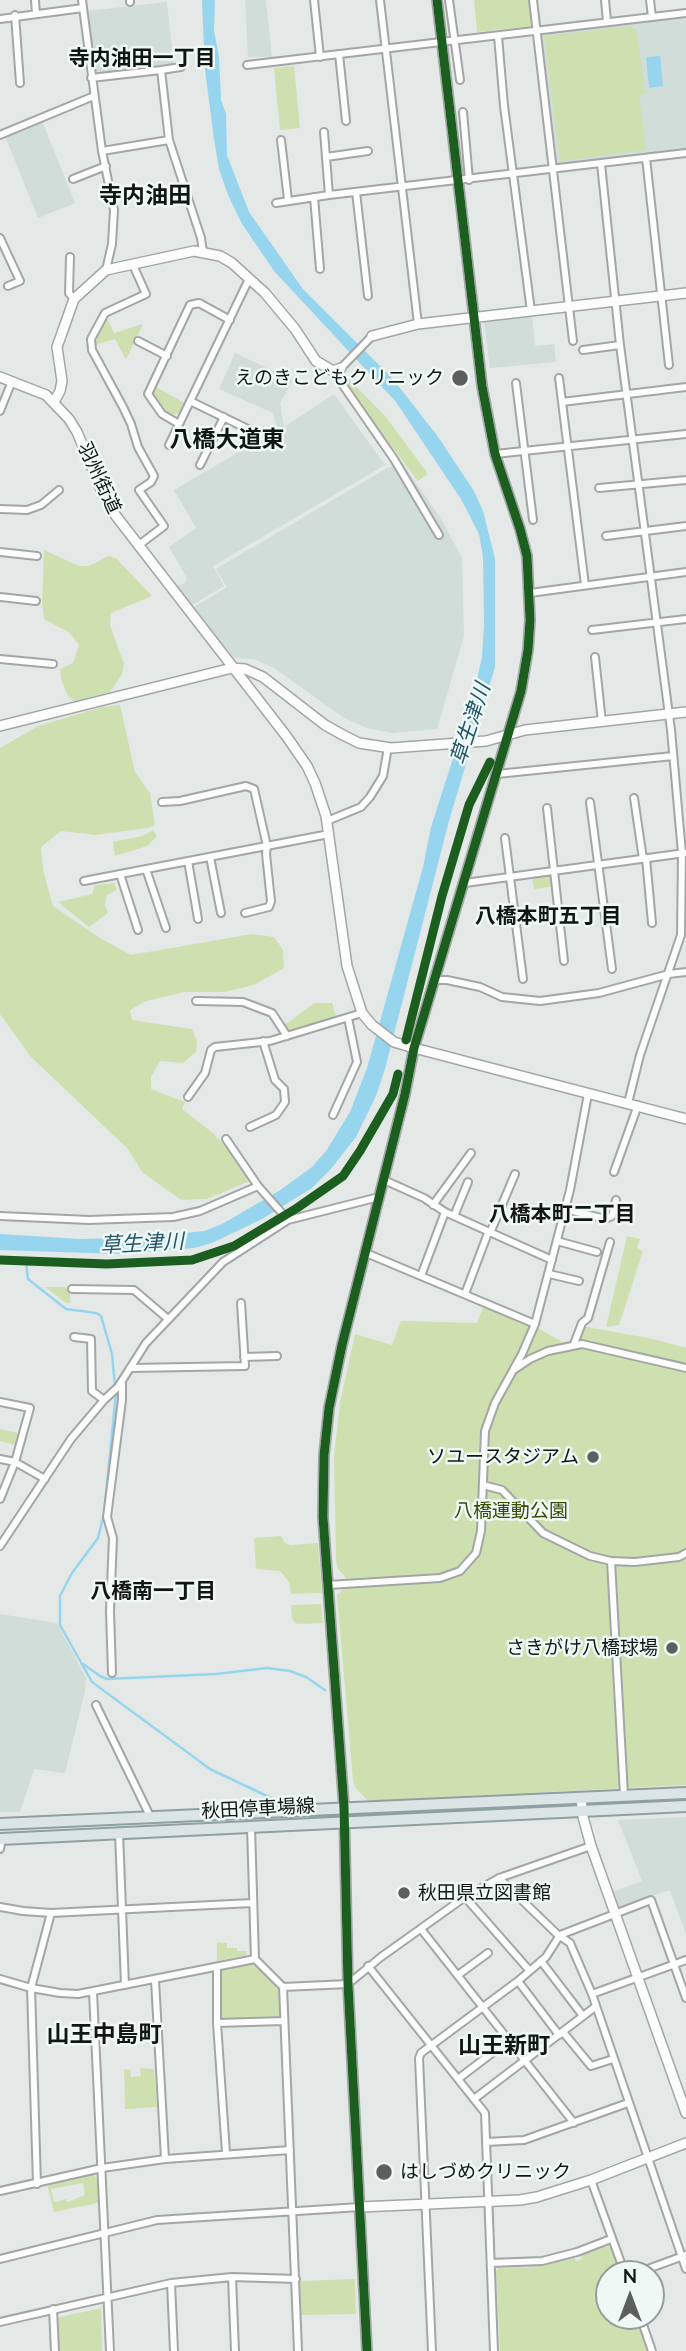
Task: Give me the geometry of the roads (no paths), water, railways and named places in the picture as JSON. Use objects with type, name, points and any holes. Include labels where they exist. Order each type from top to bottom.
[{"type":"main road","name":"秋田停車場線","points":[[0,1824],[686,1793]]},
{"type":"main road","name":"秋田停車場線","points":[[1,1842],[119,1833],[686,1806]]},
{"type":"street","points":[[35,0],[36,14]]},
{"type":"street","points":[[82,0],[102,151],[114,210],[114,226],[106,270]]},
{"type":"street","points":[[314,0],[320,57]]},
{"type":"street","points":[[380,0],[418,324]]},
{"type":"street","points":[[367,2351],[348,1984],[344,1807],[323,1517],[324,1455],[329,1408],[342,1345],[384,1180],[409,1046],[435,980],[521,691],[528,650],[530,593],[527,556],[495,454],[484,398],[437,0]]},
{"type":"street","points":[[449,0],[460,80]]},
{"type":"street","points":[[533,0],[573,341]]},
{"type":"street","points":[[604,0],[607,21]]},
{"type":"street","points":[[650,0],[652,18]]},
{"type":"street","points":[[0,19],[83,8]]},
{"type":"street","points":[[247,65],[686,13]]},
{"type":"street","points":[[15,15],[20,83]]},
{"type":"street","points":[[498,36],[531,311]]},
{"type":"street","points":[[339,54],[346,121]]},
{"type":"street","points":[[91,78],[181,67]]},
{"type":"street","points":[[161,70],[169,139],[204,252]]},
{"type":"street","points":[[0,135],[94,96]]},
{"type":"street","points":[[463,111],[469,180]]},
{"type":"street","points":[[324,132],[329,195]]},
{"type":"street","points":[[102,151],[169,139]]},
{"type":"street","points":[[281,140],[288,200]]},
{"type":"street","points":[[326,157],[368,152]]},
{"type":"street","points":[[276,203],[686,153]]},
{"type":"street","points":[[646,158],[669,365]]},
{"type":"street","points":[[601,164],[620,345],[684,853],[683,922],[669,974],[640,1055],[628,1103]]},
{"type":"street","points":[[72,179],[106,166]]},
{"type":"street","points":[[356,192],[368,296]]},
{"type":"street","points":[[314,197],[320,269]]},
{"type":"street","points":[[0,238],[20,281],[8,286]]},
{"type":"street","points":[[54,402],[62,381],[57,347],[74,299],[106,270],[171,255],[204,252],[220,256],[232,263],[265,293],[295,329],[316,361],[337,370],[439,535]]},
{"type":"street","points":[[70,257],[69,293],[74,299]]},
{"type":"street","points":[[134,265],[146,295],[104,313],[91,339],[92,350],[127,415],[138,447],[154,476],[151,482],[139,490],[164,526],[139,545]]},
{"type":"street","points":[[169,445],[249,279]]},
{"type":"street","points":[[337,370],[372,336],[418,324],[686,292]]},
{"type":"street","points":[[179,424],[162,414],[148,394],[190,305],[199,303],[230,320]]},
{"type":"street","points":[[138,341],[167,356]]},
{"type":"street","points":[[583,350],[620,345]]},
{"type":"street","name":"羽州街道","points":[[0,377],[34,389],[54,402],[69,419],[103,494],[116,516],[298,751],[316,783],[327,821],[344,947],[362,1013]]},
{"type":"street","points":[[559,378],[585,584]]},
{"type":"street","points":[[0,411],[12,381]]},
{"type":"street","points":[[516,383],[533,520]]},
{"type":"street","points":[[562,402],[686,387]]},
{"type":"street","points":[[190,401],[252,431]]},
{"type":"street","points":[[200,466],[223,417]]},
{"type":"street","points":[[495,454],[686,434]]},
{"type":"street","points":[[599,488],[686,480]]},
{"type":"street","points":[[0,509],[27,510],[41,505],[59,489]]},
{"type":"street","points":[[606,536],[686,526]]},
{"type":"street","points":[[0,552],[37,556]]},
{"type":"street","points":[[530,593],[686,572]]},
{"type":"street","points":[[0,597],[36,601]]},
{"type":"street","points":[[592,630],[686,619]]},
{"type":"street","points":[[595,657],[602,722]]},
{"type":"street","points":[[0,659],[53,664]]},
{"type":"street","points":[[0,726],[232,668],[245,669],[262,677],[325,725],[344,736],[359,743],[388,747],[484,741],[525,730],[686,712]]},
{"type":"street","points":[[327,821],[361,807],[370,797],[383,776],[388,747]]},
{"type":"street","points":[[497,774],[673,756]]},
{"type":"street","points":[[163,802],[251,786],[254,789],[267,846],[269,907],[245,913]]},
{"type":"street","points":[[634,798],[652,923]]},
{"type":"street","points":[[590,802],[612,969]]},
{"type":"street","points":[[547,808],[564,961]]},
{"type":"street","points":[[84,881],[329,834]]},
{"type":"street","points":[[505,838],[523,979]]},
{"type":"street","points":[[465,883],[684,853]]},
{"type":"street","points":[[210,857],[221,913]]},
{"type":"street","points":[[188,861],[198,919]]},
{"type":"street","points":[[146,869],[166,928]]},
{"type":"street","points":[[120,874],[138,930]]},
{"type":"street","points":[[435,980],[481,987],[502,997],[540,1001],[599,993],[686,972]]},
{"type":"street","points":[[196,1000],[243,1002],[272,1013],[287,1036]]},
{"type":"street","points":[[188,1097],[205,1073],[211,1050],[215,1047],[287,1036],[362,1013],[372,1025],[394,1042],[686,1119]]},
{"type":"street","points":[[332,1115],[358,1062],[348,1018]]},
{"type":"street","points":[[250,1127],[276,1115],[285,1102],[284,1089],[275,1080],[263,1041]]},
{"type":"street","points":[[328,1585],[440,1578],[460,1571],[472,1559],[481,1531],[485,1430],[495,1403],[535,1324],[565,1209],[588,1094]]},
{"type":"street","points":[[614,1172],[638,1105]]},
{"type":"street","points":[[226,1139],[264,1195],[286,1218]]},
{"type":"street","points":[[433,1205],[471,1153]]},
{"type":"street","points":[[465,1294],[515,1174]]},
{"type":"street","points":[[384,1180],[444,1212],[552,1260]]},
{"type":"street","points":[[454,1216],[468,1182]]},
{"type":"street","points":[[0,1216],[89,1220],[173,1217],[200,1211],[258,1186]]},
{"type":"street","points":[[0,1546],[72,1439],[120,1385],[146,1343],[223,1262],[286,1218],[379,1197]]},
{"type":"street","points":[[565,1209],[605,1219],[612,1216],[616,1200]]},
{"type":"street","points":[[421,1276],[444,1212]]},
{"type":"street","points":[[557,1241],[597,1252]]},
{"type":"street","points":[[575,1344],[582,1323],[588,1318],[610,1242]]},
{"type":"street","points":[[366,1253],[535,1324]]},
{"type":"street","points":[[549,1274],[579,1281]]},
{"type":"street","points":[[72,1289],[134,1290],[168,1319]]},
{"type":"street","points":[[130,1368],[245,1366],[241,1303]]},
{"type":"street","points":[[74,1337],[91,1339],[92,1391],[104,1400]]},
{"type":"street","points":[[509,1376],[530,1359],[575,1344],[686,1368]]},
{"type":"street","points":[[244,1357],[277,1356]]},
{"type":"street","points":[[112,1673],[110,1611],[113,1538],[107,1517],[122,1400],[120,1385]]},
{"type":"street","points":[[0,1402],[30,1408],[15,1462],[0,1499]]},
{"type":"street","points":[[0,1459],[15,1462],[45,1479]]},
{"type":"street","points":[[483,1485],[502,1490],[543,1533],[590,1556],[611,1561],[661,1560],[686,1553]]},
{"type":"street","points":[[611,1561],[624,1795]]},
{"type":"street","points":[[96,1705],[150,1816]]},
{"type":"street","points":[[581,1798],[591,1846],[685,2109]]},
{"type":"street","points":[[251,1827],[255,1959],[283,1987],[298,2351]]},
{"type":"street","points":[[119,1833],[125,1985]]},
{"type":"street","points":[[283,1987],[348,1984],[368,1966],[499,1878],[591,1846]]},
{"type":"street","points":[[499,1878],[556,1934],[570,1943],[592,1994],[628,2103],[684,2256],[686,2269]]},
{"type":"street","points":[[466,1898],[529,1970]]},
{"type":"street","points":[[432,2351],[419,2057],[430,2045],[518,1981],[541,1961],[560,1935],[651,1900],[686,1998]]},
{"type":"street","points":[[0,1906],[51,1913],[252,1903]]},
{"type":"street","points":[[37,2184],[32,1988],[51,1913]]},
{"type":"street","points":[[421,1929],[574,2123]]},
{"type":"street","points":[[458,1975],[488,1953]]},
{"type":"street","points":[[0,1979],[60,1993],[93,1992],[255,1959]]},
{"type":"street","points":[[592,1994],[686,1960]]},
{"type":"street","points":[[541,1961],[583,2016]]},
{"type":"street","points":[[368,1966],[485,2113],[494,2351]]},
{"type":"street","points":[[217,1967],[217,2023],[226,2153]]},
{"type":"street","points":[[155,1980],[165,2159]]},
{"type":"street","points":[[518,1981],[591,2066],[613,2059]]},
{"type":"street","points":[[93,1992],[110,2351]]},
{"type":"street","points":[[474,2099],[595,2007]]},
{"type":"street","points":[[217,2023],[284,2021]]},
{"type":"street","points":[[458,2079],[509,2040]]},
{"type":"street","points":[[486,2141],[524,2140],[628,2103]]},
{"type":"street","points":[[0,2259],[157,2220],[537,2197],[591,2180],[686,2143]]},
{"type":"street","points":[[0,2191],[102,2168],[165,2159],[290,2150]]},
{"type":"street","points":[[591,2180],[619,2260]]},
{"type":"street","points":[[491,2263],[542,2261],[611,2239]]},
{"type":"street","points":[[665,2263],[684,2256]]},
{"type":"street","points":[[0,2322],[171,2283],[232,2277],[296,2279]]},
{"type":"street","points":[[232,2277],[235,2351]]},
{"type":"street","points":[[171,2283],[174,2351]]},
{"type":"street","points":[[53,2309],[55,2351]]},
{"type":"street","points":[[645,2330],[652,2351]]},
{"type":"water","name":"草生津川","points":[[202,0],[215,0],[214,31],[219,56],[221,100],[226,114],[227,155],[249,212],[303,289],[393,379],[439,438],[474,491],[483,511],[495,559],[495,667],[449,821],[385,1069],[376,1096],[356,1137],[331,1169],[312,1188],[262,1219],[212,1243],[194,1248],[119,1254],[0,1250],[0,1234],[81,1239],[148,1237],[204,1231],[222,1224],[279,1191],[312,1167],[326,1151],[350,1112],[367,1068],[423,867],[431,827],[474,693],[482,657],[483,557],[479,534],[461,499],[396,402],[274,271],[242,224],[228,195],[219,169],[214,139],[205,70]]},
{"type":"water","points":[[660,56],[663,86],[649,88],[646,57]]},
{"type":"waterway","points":[[26,1263],[28,1279],[66,1309],[101,1316],[112,1354],[115,1386]]},
{"type":"waterway","points":[[116,1393],[104,1514],[98,1538],[72,1573],[60,1596],[60,1625],[92,1682],[210,1769],[271,1798]]},
{"type":"waterway","points":[[83,1664],[107,1679],[216,1674],[267,1668],[290,1671],[306,1677],[325,1690]]},
{"type":"place","name":"えのきこどもクリニック","points":[[460,378]]},
{"type":"place","name":"ソユースタジアム","points":[[593,1457]]},
{"type":"place","name":"さきがけ八橋球場","points":[[672,1648]]},
{"type":"place","name":"秋田県立図書館","points":[[404,1893]]},
{"type":"place","name":"はしづめクリニック","points":[[384,2172]]},
{"type":"district","name":"寺内油田一丁目","points":[[142,59]]},
{"type":"district","name":"寺内油田","points":[[145,196]]},
{"type":"district","name":"八橋大道東","points":[[227,440]]},
{"type":"district","name":"八橋本町五丁目","points":[[548,917]]},
{"type":"district","name":"八橋本町二丁目","points":[[562,1215]]},
{"type":"district","name":"八橋南一丁目","points":[[153,1592]]},
{"type":"district","name":"山王中島町","points":[[104,2035]]},
{"type":"district","name":"山王新町","points":[[504,2046]]},
{"type":"park label","name":"八橋運動公園","points":[[511,1511]]}]
